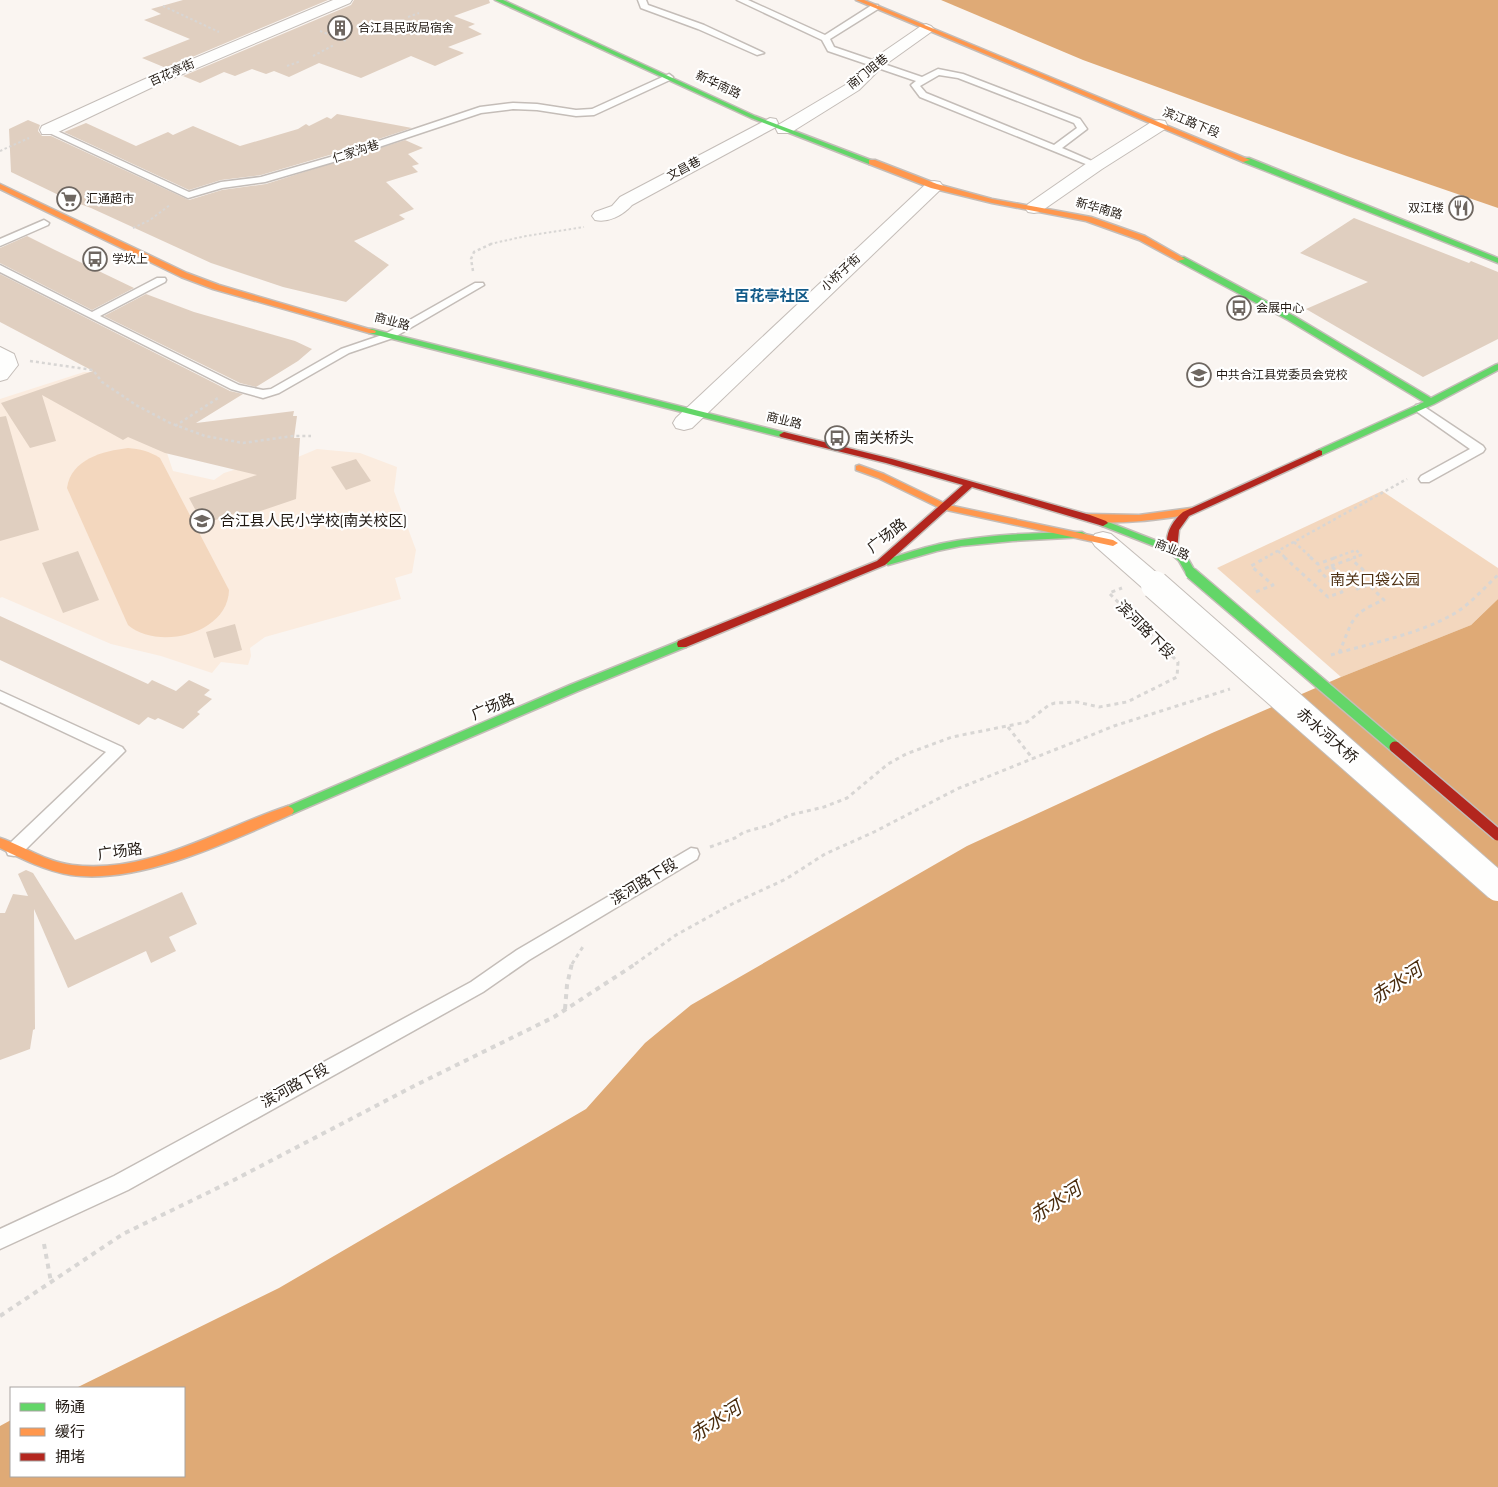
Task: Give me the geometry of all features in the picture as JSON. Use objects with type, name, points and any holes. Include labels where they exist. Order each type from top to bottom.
[{"type":"main road","name":"新华南路","points":[[498,0],[777,126],[934,186],[992,201],[1106,224],[1164,248],[1291,318],[1425,405]]},
{"type":"main road","name":"滨江路下段","points":[[859,0],[1159,125],[1498,261]]},
{"type":"main road","name":"商业路","points":[[0,186],[184,275],[216,286],[688,421],[889,461],[1087,517],[1172,550],[1184,559],[1191,572],[1156,575]]},
{"type":"main road","points":[[144,272],[165,282]]},
{"type":"main road","name":"商业路","points":[[347,338],[392,350]]},
{"type":"main road","points":[[1172,550],[1171,533],[1174,523],[1197,509],[1425,405],[1498,367]]},
{"type":"main road","points":[[846,465],[876,473],[918,496],[946,507],[1093,538],[1128,548]]},
{"type":"main road","name":"广场路","points":[[7,846],[41,862],[72,870],[110,870],[162,860],[250,827],[574,688],[881,564],[970,484]]},
{"type":"main road","points":[[1087,517],[1122,521],[1144,521],[1197,509]]},
{"type":"main road","points":[[881,564],[942,547],[1016,536],[1093,538]]},
{"type":"main road","points":[[1191,572],[1498,834]]},
{"type":"street","name":"百花亭街","points":[[48,130],[169,74],[345,0]]},
{"type":"street","name":"南门咀巷","points":[[777,126],[853,86],[876,64],[926,29]]},
{"type":"street","points":[[1034,208],[1096,165],[1159,125]]},
{"type":"street","name":"文昌巷","points":[[595,221],[618,210],[626,201],[636,195],[777,126]]},
{"type":"street","name":"小桥子街","points":[[688,421],[934,186]]},
{"type":"street","name":"赤水河大桥","points":[[1093,538],[1156,575],[1498,887]]},
{"type":"lane","points":[[642,0],[644,6],[701,27],[760,53]]},
{"type":"lane","points":[[741,0],[825,38],[831,49],[922,80]]},
{"type":"lane","points":[[825,38],[875,8]]},
{"type":"lane","points":[[1055,148],[1082,129],[1077,121],[960,76],[938,72],[915,85],[923,95],[1096,165]]},
{"type":"lane","name":"仁家沟巷","points":[[48,130],[188,195],[221,184],[262,180],[337,158],[480,110],[513,106],[538,107],[576,113],[594,112],[669,77]]},
{"type":"lane","points":[[0,243],[44,222]]},
{"type":"lane","points":[[0,268],[235,387],[263,394],[275,391],[364,343],[389,336],[479,285]]},
{"type":"lane","points":[[92,316],[165,282]]},
{"type":"lane","points":[[1424,479],[1478,450],[1425,405]]},
{"type":"lane","points":[[0,696],[117,751],[7,846]]},
{"type":"lane","name":"滨河路下段","points":[[0,1240],[121,1183],[477,987],[523,955],[690,854]]},
{"type":"path","points":[[163,6],[222,33]]},
{"type":"path","points":[[408,17],[419,13]]},
{"type":"path","points":[[382,28],[388,25]]},
{"type":"path","points":[[342,42],[350,40]]},
{"type":"path","points":[[313,56],[334,45]]},
{"type":"path","points":[[287,66],[301,61]]},
{"type":"path","points":[[0,150],[48,130]]},
{"type":"path","points":[[134,228],[150,220],[160,212]]},
{"type":"path","points":[[479,285],[472,269],[471,260],[474,252],[490,243],[595,221]]},
{"type":"path","points":[[2,362],[92,370],[97,373],[101,382],[149,413],[194,434],[245,443],[300,434],[312,436]]},
{"type":"path","points":[[174,426],[219,398]]},
{"type":"path","points":[[1251,566],[1408,479]]},
{"type":"path","points":[[1278,551],[1328,597],[1342,592],[1319,571],[1361,555],[1356,550],[1318,564],[1294,542]]},
{"type":"path","points":[[1331,566],[1357,589],[1377,582],[1351,559]]},
{"type":"path","name":"滨河路下段","points":[[690,854],[735,838],[744,832],[761,828],[790,815],[824,807],[847,798],[888,764],[906,754],[952,737],[1028,722],[1049,705],[1055,703],[1077,702],[1099,707],[1127,702],[1177,677],[1178,662],[1109,593],[1156,575]]},
{"type":"path","points":[[1330,656],[1418,629],[1449,616],[1475,597],[1498,575]]},
{"type":"path","points":[[1339,653],[1356,614],[1364,608],[1384,600],[1368,585]]},
{"type":"path","points":[[0,1316],[123,1234],[251,1172],[414,1086],[565,1010],[593,993],[676,935],[732,904],[786,879],[825,854],[874,832],[957,789],[1114,726],[1233,688]]},
{"type":"path","points":[[1007,726],[1033,759]]},
{"type":"path","points":[[565,1010],[572,962],[592,932],[596,911]]},
{"type":"path","points":[[40,1221],[51,1282]]},
{"type":"shaded area","name":"合江县人民小学校(南关校区)","points":[[84,372],[91,372],[167,453],[173,471],[214,480],[224,473],[256,463],[291,460],[317,449],[360,453],[397,467],[394,491],[416,550],[412,573],[395,578],[401,599],[265,637],[250,648],[251,656],[248,665],[221,662],[212,673],[161,656],[111,644],[2,597],[0,598],[0,399]]},
{"type":"green space","points":[[128,448],[144,451],[160,458],[229,590],[226,605],[217,618],[205,627],[189,634],[173,637],[156,637],[141,633],[128,625],[67,488],[70,478],[81,463],[108,451]]},
{"type":"green space","name":"南关口袋公园","points":[[1382,491],[1498,568],[1498,599],[1471,625],[1341,677],[1217,568]]},
{"type":"water","points":[[941,0],[1498,0],[1498,208],[1347,156],[1083,60]]},
{"type":"water","name":"赤水河","points":[[1498,599],[1498,1487],[0,1487],[0,1426],[10,1421],[10,1477],[185,1477],[185,1387],[78,1387],[279,1288],[586,1109],[645,1043],[691,1005],[967,846],[1212,733],[1341,677],[1471,625]]},
{"type":"building","points":[[183,0],[328,0],[166,68],[142,58],[190,39],[144,20],[161,14],[151,9]]},
{"type":"building","points":[[354,0],[489,0],[490,3],[454,16],[475,24],[468,27],[482,34],[448,47],[464,53],[435,66],[411,56],[361,78],[319,63],[289,77],[274,71],[266,74],[252,69],[235,76],[224,72],[200,83],[183,76],[351,5]]},
{"type":"building","points":[[337,114],[412,128],[261,175],[221,180],[189,190],[64,132],[86,123],[136,146],[168,132],[173,135],[193,126],[240,146],[298,129],[306,124],[309,126],[327,117],[331,119]]},
{"type":"building","points":[[28,120],[40,125],[38,131],[42,136],[51,136],[189,200],[222,190],[266,184],[405,140],[423,148],[408,154],[419,164],[412,166],[418,172],[386,182],[414,209],[399,215],[405,219],[354,241],[389,265],[346,302],[283,287],[211,263],[11,172],[9,129]]},
{"type":"building","points":[[1354,218],[1469,263],[1471,261],[1498,272],[1498,339],[1423,377],[1306,309],[1368,282],[1300,253]]},
{"type":"building","points":[[27,236],[134,288],[92,310],[0,263],[0,248]]},
{"type":"building","points":[[0,274],[230,391],[243,394],[196,423],[294,411],[293,416],[297,416],[294,438],[300,438],[296,499],[240,518],[237,513],[203,524],[189,498],[257,475],[165,453],[128,437],[123,440],[42,395],[56,441],[30,448],[1,403],[93,371],[0,322]]},
{"type":"building","points":[[146,294],[194,312],[295,341],[312,349],[298,361],[256,387],[240,383],[104,316]]},
{"type":"building","points":[[6,416],[39,530],[0,541],[0,417]]},
{"type":"building","points":[[356,459],[371,481],[346,490],[331,467]]},
{"type":"building","points":[[78,551],[99,600],[63,613],[42,563]]},
{"type":"building","points":[[0,616],[148,684],[152,680],[176,691],[189,680],[210,690],[204,695],[212,699],[197,712],[200,714],[183,729],[158,718],[155,720],[148,717],[139,725],[0,660]]},
{"type":"building","points":[[235,624],[242,650],[214,658],[206,632]]},
{"type":"building","points":[[26,870],[33,873],[75,940],[182,892],[197,924],[169,937],[176,951],[151,963],[146,951],[68,988],[34,909],[35,1029],[33,1030],[30,1049],[0,1060],[0,913],[5,913],[13,894],[28,896],[18,874]]},
{"type":"traffic: fast","points":[[498,0],[753,117],[872,162]]},
{"type":"traffic: fast","points":[[1246,160],[1498,261]]},
{"type":"traffic: fast","points":[[1181,259],[1291,318],[1431,402]]},
{"type":"traffic: fast","points":[[372,331],[784,435]]},
{"type":"traffic: fast","points":[[1319,453],[1431,402],[1498,367]]},
{"type":"traffic: fast","points":[[1103,523],[1172,550],[1183,559],[1191,573]]},
{"type":"traffic: fast","points":[[888,562],[961,543],[1013,538],[1082,535]]},
{"type":"traffic: fast","points":[[1191,573],[1395,747]]},
{"type":"traffic: fast","points":[[288,811],[574,688],[682,644]]},
{"type":"traffic: slow","points":[[859,0],[1246,160]]},
{"type":"traffic: slow","points":[[872,162],[934,186],[992,201],[1088,219],[1142,238],[1181,259]]},
{"type":"traffic: slow","points":[[0,186],[184,275],[216,287],[372,331]]},
{"type":"traffic: slow","points":[[859,468],[881,476],[945,507],[1113,543]]},
{"type":"traffic: slow","points":[[1087,517],[1139,518],[1191,511]]},
{"type":"traffic: slow","points":[[0,843],[62,868],[96,871],[152,862],[181,853],[211,843],[288,811]]},
{"type":"traffic: jam","points":[[784,435],[889,461],[1103,523]]},
{"type":"traffic: jam","points":[[1172,550],[1174,530],[1178,522],[1186,514],[1319,453]]},
{"type":"traffic: jam","points":[[682,644],[881,563],[970,484]]},
{"type":"traffic: jam","points":[[1395,747],[1498,835]]},
{"type":"place","name":"合江县民政局宿舍","points":[[340,28]]},
{"type":"place","name":"汇通超市","points":[[69,199]]},
{"type":"place","name":"双江楼","points":[[1461,208]]},
{"type":"place","name":"学坎上","points":[[95,259]]},
{"type":"place","name":"会展中心","points":[[1239,308]]},
{"type":"place","name":"中共合江县党委员会党校","points":[[1199,375]]},
{"type":"place","name":"南关桥头","points":[[837,438]]},
{"type":"place","name":"合江县人民小学校(南关校区)","points":[[202,521]]},
{"type":"district","name":"百花亭社区","points":[[772,296]]}]
